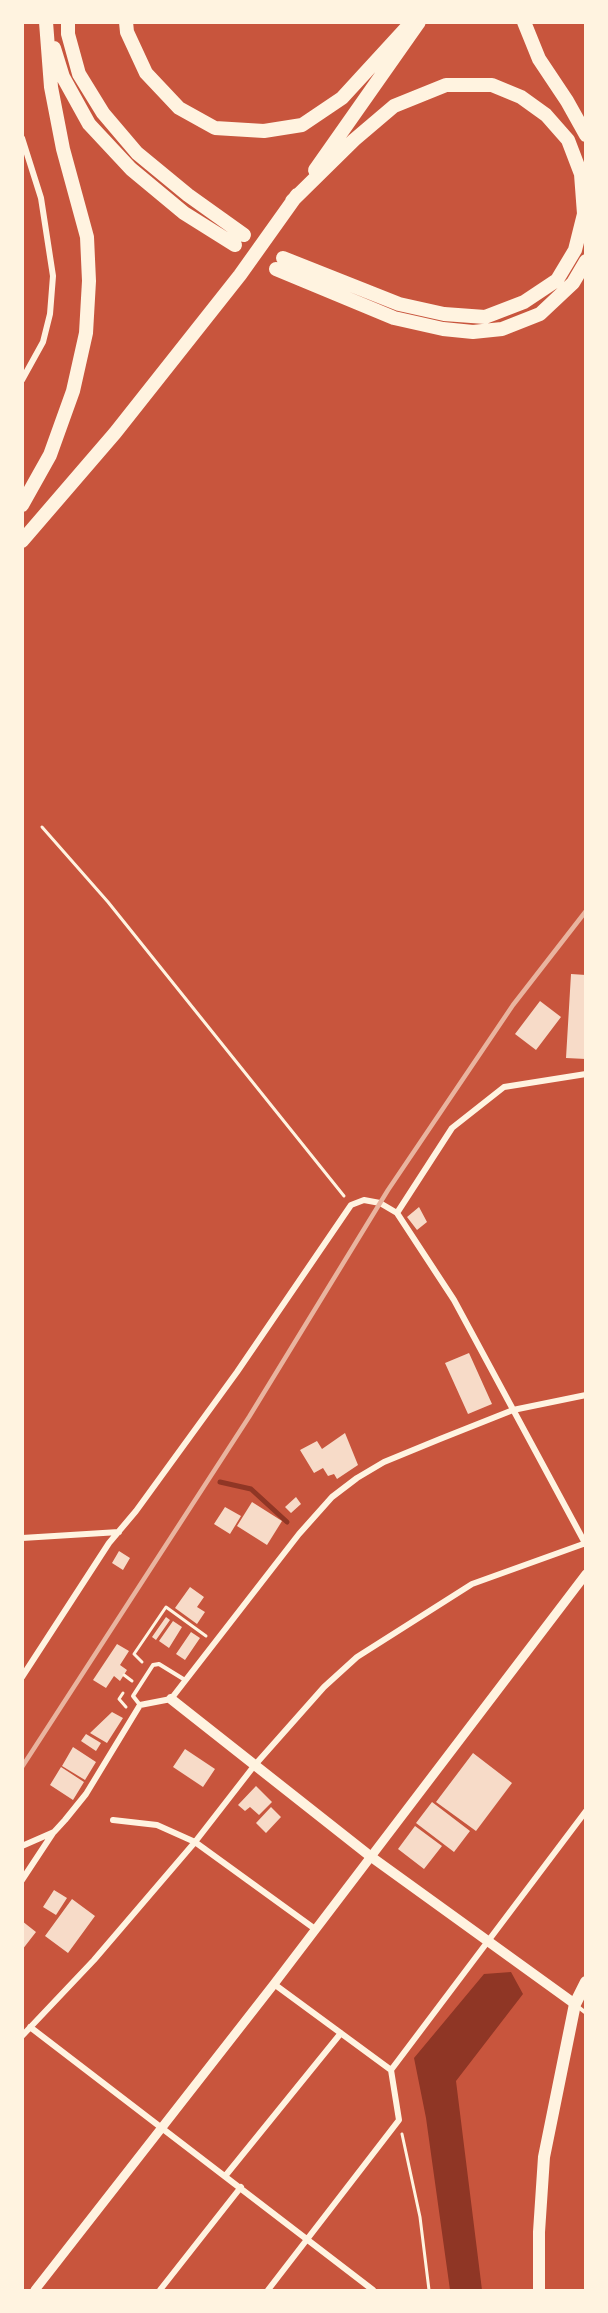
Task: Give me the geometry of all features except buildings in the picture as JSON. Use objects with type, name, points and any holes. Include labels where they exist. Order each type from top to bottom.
[{"type":"highway","points":[[46,23],[63,77],[89,124],[130,169],[184,213],[239,240],[137,153],[103,113],[79,74],[68,34],[68,22]]},
{"type":"highway","points":[[126,22],[127,32],[146,74],[179,108],[215,128],[264,131],[302,125],[342,98],[411,22]]},
{"type":"highway","points":[[22,541],[115,433],[257,250],[419,22]]},
{"type":"highway","points":[[524,22],[539,59],[567,101],[585,135]]},
{"type":"highway","points":[[22,505],[50,455],[73,391],[86,333],[89,281],[87,237],[63,149],[51,87],[46,23]]},
{"type":"highway","points":[[292,201],[354,140],[394,106],[446,85],[492,85],[521,97],[546,115],[568,140],[581,174],[584,214],[575,250],[557,280],[524,302],[485,316],[444,314],[399,304],[279,264],[394,318],[443,329],[472,332],[502,329],[540,314],[573,283],[585,261]]},
{"type":"highway","points":[[539,2290],[539,2232],[544,2157],[575,2004],[585,1982]]},
{"type":"main road","points":[[171,1699],[370,1856],[575,2004]]},
{"type":"street","points":[[22,138],[41,198],[53,276],[50,314],[43,342],[22,380]]},
{"type":"street","points":[[397,1214],[452,1128],[504,1087],[585,1074]]},
{"type":"street","points":[[22,1677],[109,1543],[120,1532],[237,1372],[351,1204],[364,1200],[380,1203],[397,1214],[454,1300],[585,1543],[472,1584],[357,1657],[324,1687],[254,1766],[195,1842],[94,1960],[22,2036]]},
{"type":"street","points":[[22,1880],[54,1832],[86,1794],[140,1705],[171,1699],[299,1534],[332,1497],[357,1478],[384,1462],[513,1410],[585,1395]]},
{"type":"street","points":[[22,1538],[120,1532]]},
{"type":"street","points":[[35,2290],[274,1984],[585,1574]]},
{"type":"street","points":[[391,2070],[585,1811]]},
{"type":"street","points":[[113,1820],[157,1825],[195,1842],[315,1929]]},
{"type":"street","points":[[22,1846],[54,1832]]},
{"type":"street","points":[[268,2290],[399,2120],[391,2070],[274,1984]]},
{"type":"street","points":[[30,2027],[226,2175],[373,2290]]},
{"type":"street","points":[[226,2175],[340,2033]]},
{"type":"street","points":[[160,2290],[241,2187]]},
{"type":"lane","points":[[140,1705],[133,1696],[153,1665],[159,1664],[184,1680]]},
{"type":"lane","points":[[575,2004],[585,2013]]},
{"type":"path","points":[[42,827],[108,902],[351,1204]]},
{"type":"path","points":[[133,1716],[119,1699],[143,1661],[134,1654],[166,1607],[215,1642]]},
{"type":"path","points":[[399,2120],[420,2217],[429,2290]]},
{"type":"shaded area","points":[[511,1972],[523,1994],[456,2081],[482,2290],[450,2290],[426,2118],[414,2058],[484,1974]]},
{"type":"waterway","points":[[220,1482],[251,1489],[287,1522]]},
{"type":"railway","points":[[22,1767],[249,1417],[388,1190],[513,1005],[586,911]]}]
